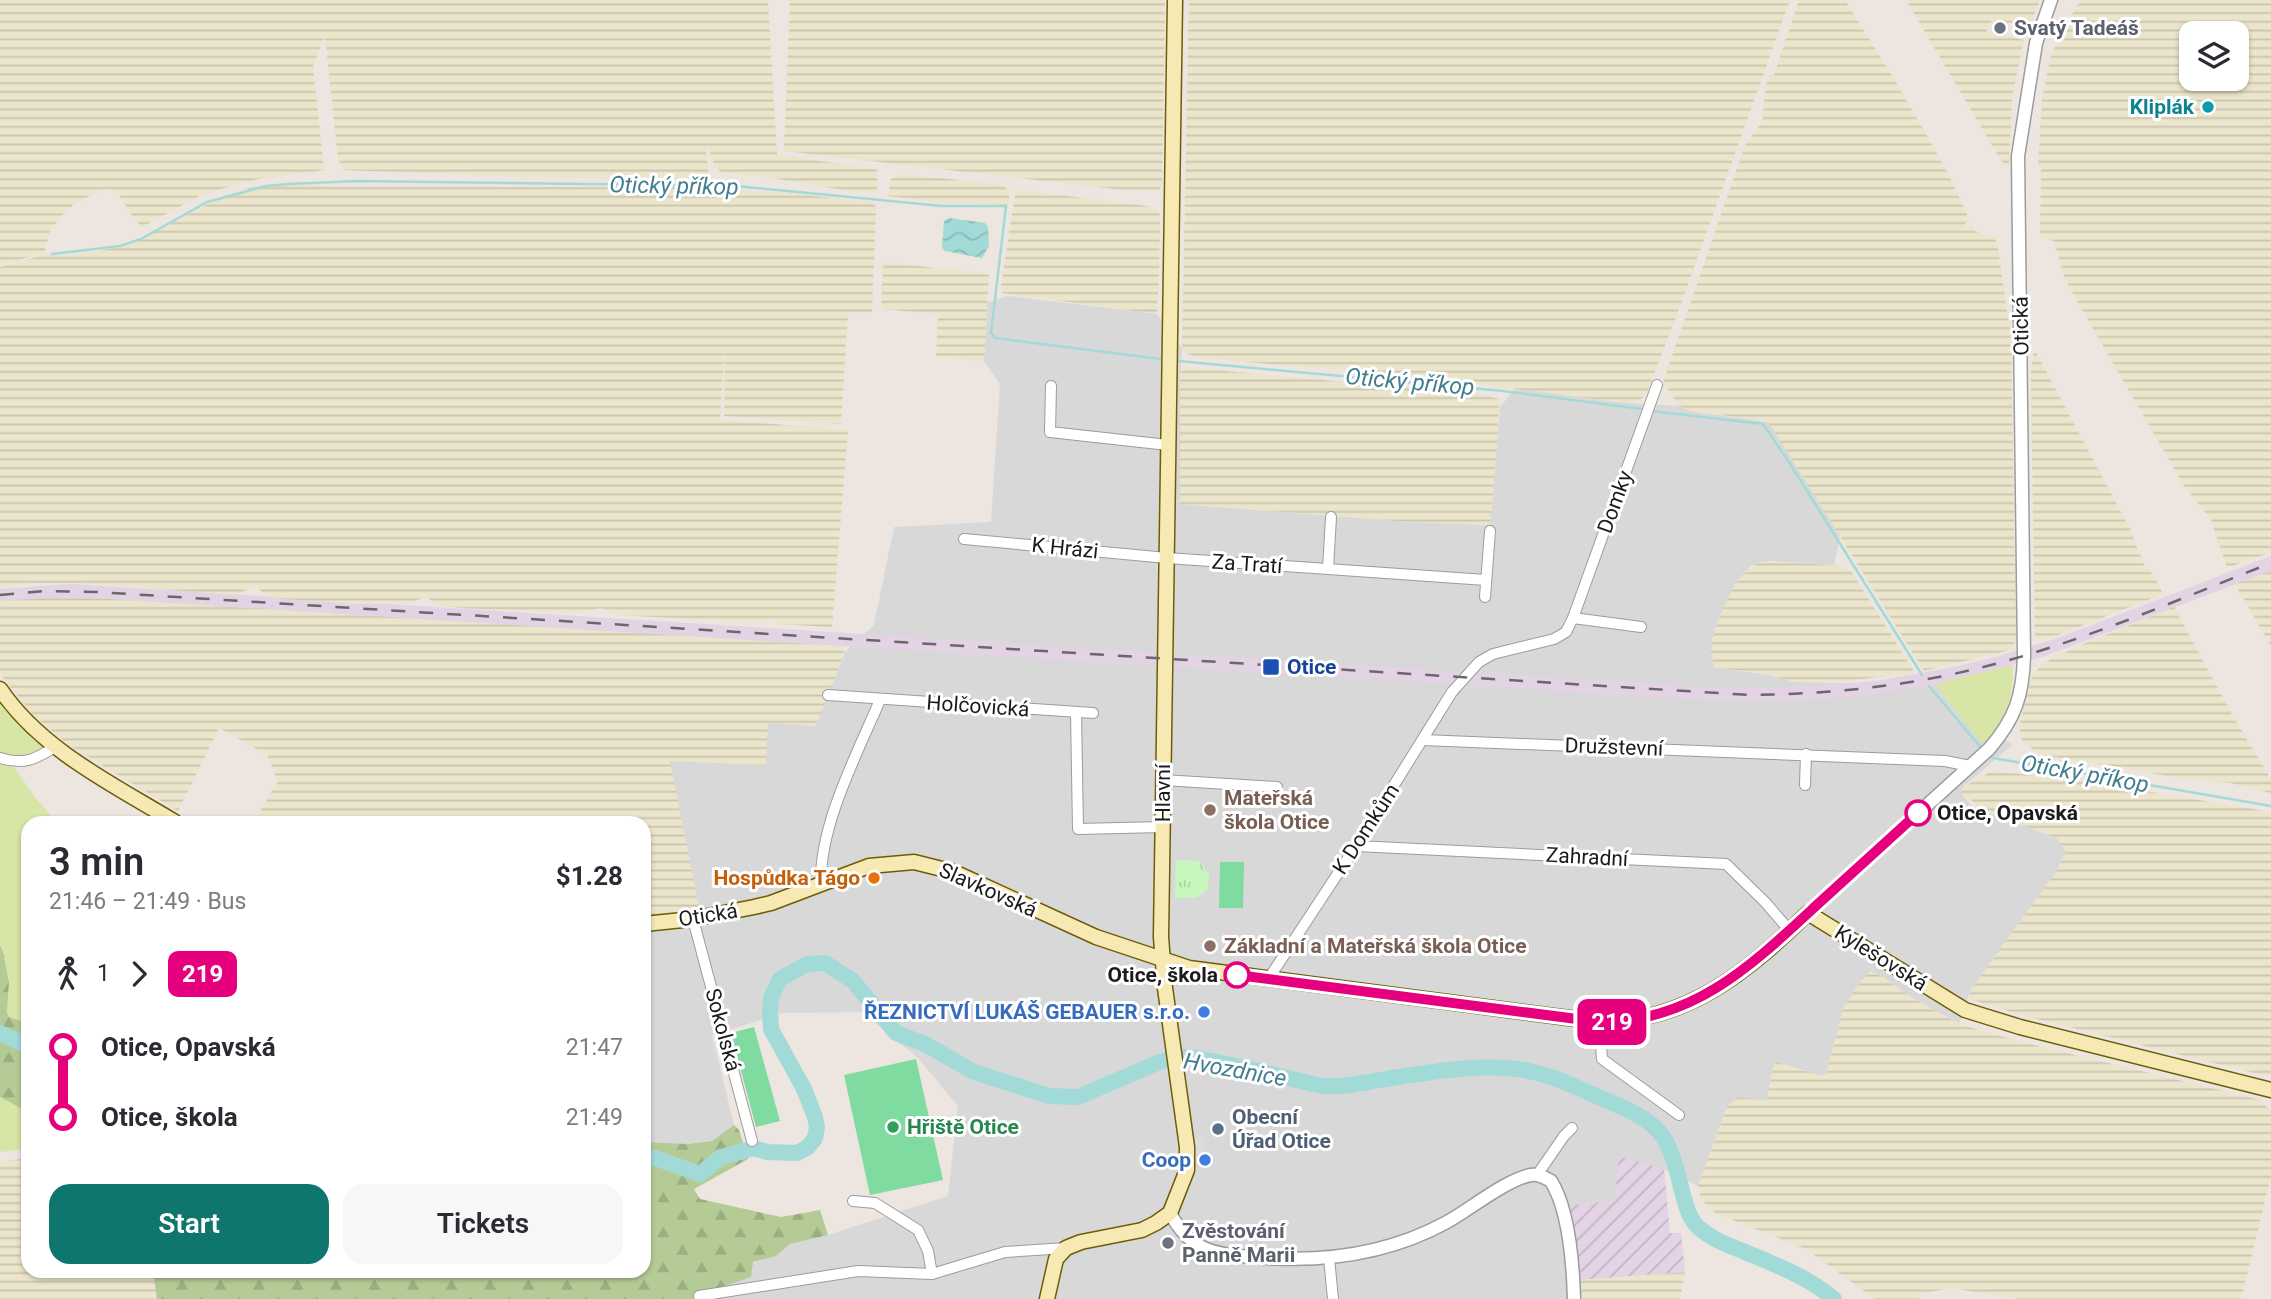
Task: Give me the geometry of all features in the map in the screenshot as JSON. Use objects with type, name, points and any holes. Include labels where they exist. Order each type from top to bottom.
[{"type":"main road","name":"Hlavní","points":[[1170,1213],[1187,1170],[1187,1147],[1162,961],[1175,0]]},
{"type":"main road","points":[[0,689],[27,723],[55,747],[165,816]]},
{"type":"main road","name":"Slavkovská","points":[[771,903],[878,864],[914,862],[935,865],[1096,937],[1162,961]]},
{"type":"main road","name":"Otická","points":[[651,923],[693,919],[771,903]]},
{"type":"main road","points":[[1162,961],[1189,968],[1600,1022],[1644,1019],[1702,998],[1735,976],[1808,913]]},
{"type":"main road","name":"Kylešovská","points":[[1808,913],[1965,1010],[2020,1027],[2271,1090]]},
{"type":"main road","points":[[1047,1299],[1056,1259],[1066,1248],[1081,1242],[1142,1230],[1170,1213]]},
{"type":"street","name":"Otická","points":[[1808,913],[1985,753],[2010,723],[2017,705],[2024,656],[2018,156],[2036,43],[2051,0]]},
{"type":"street","name":"Domky","points":[[1464,679],[1479,662],[1493,653],[1554,639],[1566,632],[1657,385]]},
{"type":"street","points":[[1051,386],[1050,432],[1168,445]]},
{"type":"street","points":[[1328,569],[1331,517]]},
{"type":"street","points":[[1485,597],[1490,531]]},
{"type":"street","name":"K Hrázi","points":[[964,538],[1167,558]]},
{"type":"street","name":"Za Tratí","points":[[1167,558],[1486,580]]},
{"type":"street","points":[[1573,618],[1641,627]]},
{"type":"street","name":"K Domkům","points":[[1269,978],[1356,846],[1452,692],[1464,679]]},
{"type":"street","name":"Holčovická","points":[[828,695],[1093,713]]},
{"type":"street","points":[[821,884],[823,848],[846,782],[880,700]]},
{"type":"street","points":[[1076,712],[1078,829],[1163,827]]},
{"type":"street","name":"Družstevní","points":[[1423,740],[1806,754],[1945,761],[1970,766]]},
{"type":"street","points":[[0,758],[15,763],[35,760],[55,747]]},
{"type":"street","points":[[1805,785],[1806,754]]},
{"type":"street","points":[[1163,780],[1277,787]]},
{"type":"street","name":"Zahradní","points":[[1356,846],[1726,864],[1790,931]]},
{"type":"street","name":"Sokolská","points":[[693,919],[752,1140]]},
{"type":"street","points":[[1600,1022],[1602,1059],[1679,1115]]},
{"type":"street","points":[[1537,1175],[1572,1128]]},
{"type":"street","points":[[1170,1213],[1191,1241],[1212,1252],[1272,1259],[1329,1258],[1369,1251],[1422,1234],[1523,1177],[1537,1175],[1551,1181],[1560,1203],[1574,1299]]},
{"type":"street","points":[[853,1201],[875,1203],[918,1230],[928,1251],[932,1274]]},
{"type":"street","points":[[699,1296],[858,1270],[932,1274],[1005,1252],[1066,1248]]},
{"type":"street","points":[[1329,1258],[1334,1299]]},
{"type":"shaded area","points":[[0,0],[768,0],[777,155],[877,169],[877,192],[848,191],[761,176],[722,173],[715,167],[708,147],[706,151],[709,175],[700,177],[528,177],[344,170],[338,159],[325,36],[313,66],[324,170],[258,179],[203,194],[142,227],[117,192],[102,190],[74,204],[62,215],[50,231],[44,253],[0,265]]},
{"type":"shaded area","points":[[790,0],[1165,0],[1162,185],[1159,191],[1123,190],[784,151]]},
{"type":"shaded area","points":[[1189,0],[1790,0],[1646,395],[1634,402],[1617,402],[1434,378],[1200,358],[1185,353],[1182,348]]},
{"type":"shaded area","points":[[1799,0],[1845,0],[1947,171],[1970,221],[1965,223],[1967,228],[1972,226],[1975,231],[1985,236],[1994,236],[1998,247],[2011,340],[2016,640],[2010,650],[1924,671],[1772,427],[1767,422],[1753,419],[1690,411],[1679,406],[1663,382],[1745,145],[1762,122],[1769,75],[1774,75]]},
{"type":"shaded area","points":[[1906,0],[2040,0],[2030,26],[1992,21],[1986,32],[2024,40],[2012,98],[2009,164],[2004,164],[2000,159]]},
{"type":"shaded area","points":[[2081,0],[2271,0],[2271,552],[2227,568],[2211,520],[2183,484],[2070,289],[2054,241],[2040,237],[2041,167],[2038,166],[2042,99],[2050,59],[2062,30]]},
{"type":"shaded area","points":[[902,174],[1003,185],[1010,192],[1008,205],[936,202],[888,196],[891,179]]},
{"type":"shaded area","points":[[282,183],[334,187],[687,187],[791,193],[874,203],[872,313],[848,312],[841,424],[724,416],[725,342],[720,420],[848,430],[832,627],[776,624],[776,618],[770,621],[726,621],[617,615],[601,608],[579,613],[460,608],[439,605],[426,597],[408,603],[355,604],[274,598],[255,586],[235,595],[81,583],[33,583],[0,587],[0,267],[48,254],[87,254],[125,245],[140,240],[221,197],[249,188]]},
{"type":"shaded area","points":[[1020,190],[1147,206],[1157,210],[1160,215],[1157,314],[1002,293],[1015,195]]},
{"type":"shaded area","points":[[883,262],[989,274],[984,361],[936,357],[938,314],[881,309]]},
{"type":"shaded area","points":[[1008,296],[1157,314],[1182,348],[1180,504],[1410,522],[1490,525],[1500,407],[1517,387],[1617,402],[1679,406],[1690,411],[1767,422],[1840,535],[1834,565],[1771,561],[1751,565],[1736,583],[1718,621],[1714,668],[1770,675],[1794,682],[1936,685],[1986,741],[1995,731],[2012,745],[1963,787],[1964,797],[1971,805],[1984,811],[2057,838],[2066,852],[2056,872],[1970,991],[1959,1024],[1914,999],[1883,977],[1843,1009],[1826,1075],[1821,1076],[1775,1061],[1766,1101],[1745,1098],[1727,1106],[1698,1186],[1664,1169],[1616,1182],[1617,1201],[1570,1205],[1582,1299],[717,1299],[716,1289],[752,1263],[776,1256],[790,1244],[828,1235],[948,1196],[958,1106],[918,1058],[862,1012],[783,1013],[712,1035],[734,1125],[712,1141],[688,1144],[651,1142],[651,915],[699,908],[669,761],[768,723],[842,662],[845,652],[874,625],[894,527],[991,522],[1000,384],[984,361],[987,303]]},
{"type":"shaded area","points":[[2036,352],[2130,529],[2145,567],[2154,575],[2163,594],[2058,635],[2035,640],[2031,369],[2033,354]]},
{"type":"shaded area","points":[[1184,367],[1484,395],[1499,399],[1490,525],[1410,522],[1180,504],[1180,373]]},
{"type":"shaded area","points":[[2271,556],[2271,571],[2042,657],[1936,685],[1842,698],[1787,701],[1716,701],[70,598],[0,602],[0,589],[70,584],[1717,688],[1787,688],[1877,681],[1996,657],[2058,638]]},
{"type":"shaded area","points":[[1760,562],[1841,566],[1851,571],[1915,673],[1836,682],[1794,682],[1764,673],[1714,668],[1712,641],[1728,598],[1748,569]]},
{"type":"shaded area","points":[[2271,571],[2271,646],[2235,584]]},
{"type":"shaded area","points":[[93,598],[841,646],[845,652],[816,726],[768,723],[766,765],[670,761],[699,908],[651,915],[651,816],[258,816],[278,781],[267,755],[219,728],[178,811],[70,746],[34,716],[0,674],[0,601]]},
{"type":"shaded area","points":[[2174,607],[2234,718],[2271,779],[2271,793],[2231,783],[2186,779],[2048,756],[2036,752],[2022,740],[2019,727],[2032,677],[2042,664],[2076,647]]},
{"type":"shaded area","points":[[1992,771],[2086,781],[2271,812],[2271,1077],[2025,1016],[1969,999],[1970,991],[2056,872],[2066,852],[2057,838],[1989,813],[1964,795],[1963,787]]},
{"type":"shaded area","points":[[1870,971],[1959,1024],[2261,1100],[2271,1112],[2271,1177],[2241,1299],[2019,1299],[1952,1288],[1923,1293],[1918,1299],[1875,1299],[1806,1249],[1715,1213],[1702,1201],[1698,1186],[1727,1106],[1739,1097],[1766,1101],[1775,1061],[1821,1076],[1826,1075],[1843,1009]]},
{"type":"shaded area","points":[[1206,1137],[1197,1167],[1194,1168],[1194,1138]]},
{"type":"shaded area","points":[[1619,1156],[1664,1169],[1670,1233],[1681,1233],[1685,1272],[1581,1280],[1570,1205],[1616,1201]]},
{"type":"shaded area","points":[[21,1159],[21,1278],[154,1278],[157,1299],[0,1299],[0,1162]]},
{"type":"shaded area","points":[[1685,1272],[1680,1299],[1582,1299],[1581,1280]]},
{"type":"green space","points":[[2013,666],[2013,678],[2007,710],[1997,728],[1982,743],[1936,686],[1942,682]]},
{"type":"green space","points":[[0,703],[43,747],[34,754],[23,757],[0,756]]},
{"type":"green space","points":[[0,763],[13,766],[52,816],[21,816],[21,1021],[9,1017],[7,1013],[9,982],[0,945]]},
{"type":"green space","points":[[1176,860],[1199,861],[1209,874],[1208,889],[1196,898],[1175,898]]},
{"type":"green space","points":[[1220,862],[1244,862],[1243,908],[1219,908]]},
{"type":"green space","points":[[0,945],[9,982],[7,1013],[9,1017],[21,1021],[21,1108],[0,1097]]},
{"type":"green space","points":[[754,1027],[780,1121],[756,1127],[731,1033]]},
{"type":"green space","name":"Hřiště Otice","points":[[916,1059],[943,1180],[870,1195],[844,1075]]},
{"type":"green space","points":[[0,1097],[21,1108],[21,1150],[0,1152]]},
{"type":"green space","points":[[734,1125],[739,1130],[748,1159],[694,1189],[700,1199],[781,1217],[820,1210],[828,1235],[790,1244],[776,1256],[753,1262],[751,1277],[716,1289],[717,1299],[157,1299],[154,1278],[651,1278],[651,1142],[688,1144],[712,1141]]},
{"type":"water","points":[[949,218],[985,223],[988,227],[989,246],[982,258],[945,251],[942,248],[944,221]]},
{"type":"waterway","name":"Otický příkop","points":[[52,254],[120,246],[141,239],[207,202],[266,186],[289,184],[357,181],[735,186],[942,206],[1006,206],[991,333],[995,338],[1161,359]]},
{"type":"waterway","name":"Otický příkop","points":[[1178,361],[1503,391],[1642,409]]},
{"type":"waterway","name":"Otický příkop","points":[[1651,411],[1763,424],[1922,675]]},
{"type":"waterway","name":"Otický příkop","points":[[1929,686],[1983,750]]},
{"type":"waterway","name":"Otický příkop","points":[[1989,754],[1993,758],[2271,806]]},
{"type":"waterway","name":"Hvozdnice","points":[[651,1158],[700,1174],[721,1157],[754,1148],[767,1152],[797,1153],[808,1147],[815,1138],[815,1117],[804,1089],[771,1029],[771,997],[780,979],[807,964],[825,963],[853,981],[896,1033],[925,1044],[974,1072],[1049,1096],[1078,1097],[1162,1061],[1184,1057],[1322,1086],[1343,1086],[1438,1071],[1488,1068],[1533,1072],[1551,1077],[1627,1109],[1642,1117],[1661,1134],[1673,1157],[1687,1209],[1703,1232],[1803,1278],[1834,1299]]},
{"type":"waterway","name":"Hvozdnice","points":[[0,1033],[21,1043]]},
{"type":"railway","points":[[0,595],[46,591],[96,592],[1749,695],[1871,688],[1991,665],[2098,631],[2271,563]]},
{"type":"bus line","name":"219","points":[[1237,975],[1600,1022],[1644,1019],[1702,998],[1735,976],[1790,931],[1918,813]]},
{"type":"place","name":"Svatý Tadeáš","points":[[2000,28]]},
{"type":"place","name":"Kliplák","points":[[2208,107]]},
{"type":"place","name":"Otice","points":[[1271,667]]},
{"type":"place","name":"Mateřská škola Otice","points":[[1210,810]]},
{"type":"place","name":"Otice, Opavská","points":[[1918,813]]},
{"type":"place","name":"Hospůdka Tágo","points":[[874,878]]},
{"type":"place","name":"Základní a Mateřská škola Otice","points":[[1210,946]]},
{"type":"place","name":"Otice, škola","points":[[1237,975]]},
{"type":"place","name":"ŘEZNICTVÍ LUKÁŠ GEBAUER s.r.o.","points":[[1204,1012]]},
{"type":"place","name":"Hřiště Otice","points":[[893,1127]]},
{"type":"place","name":"Obecní Úřad Otice","points":[[1218,1129]]},
{"type":"place","name":"Coop","points":[[1205,1160]]},
{"type":"place","name":"Zvěstování Panně Marii","points":[[1168,1243]]}]
